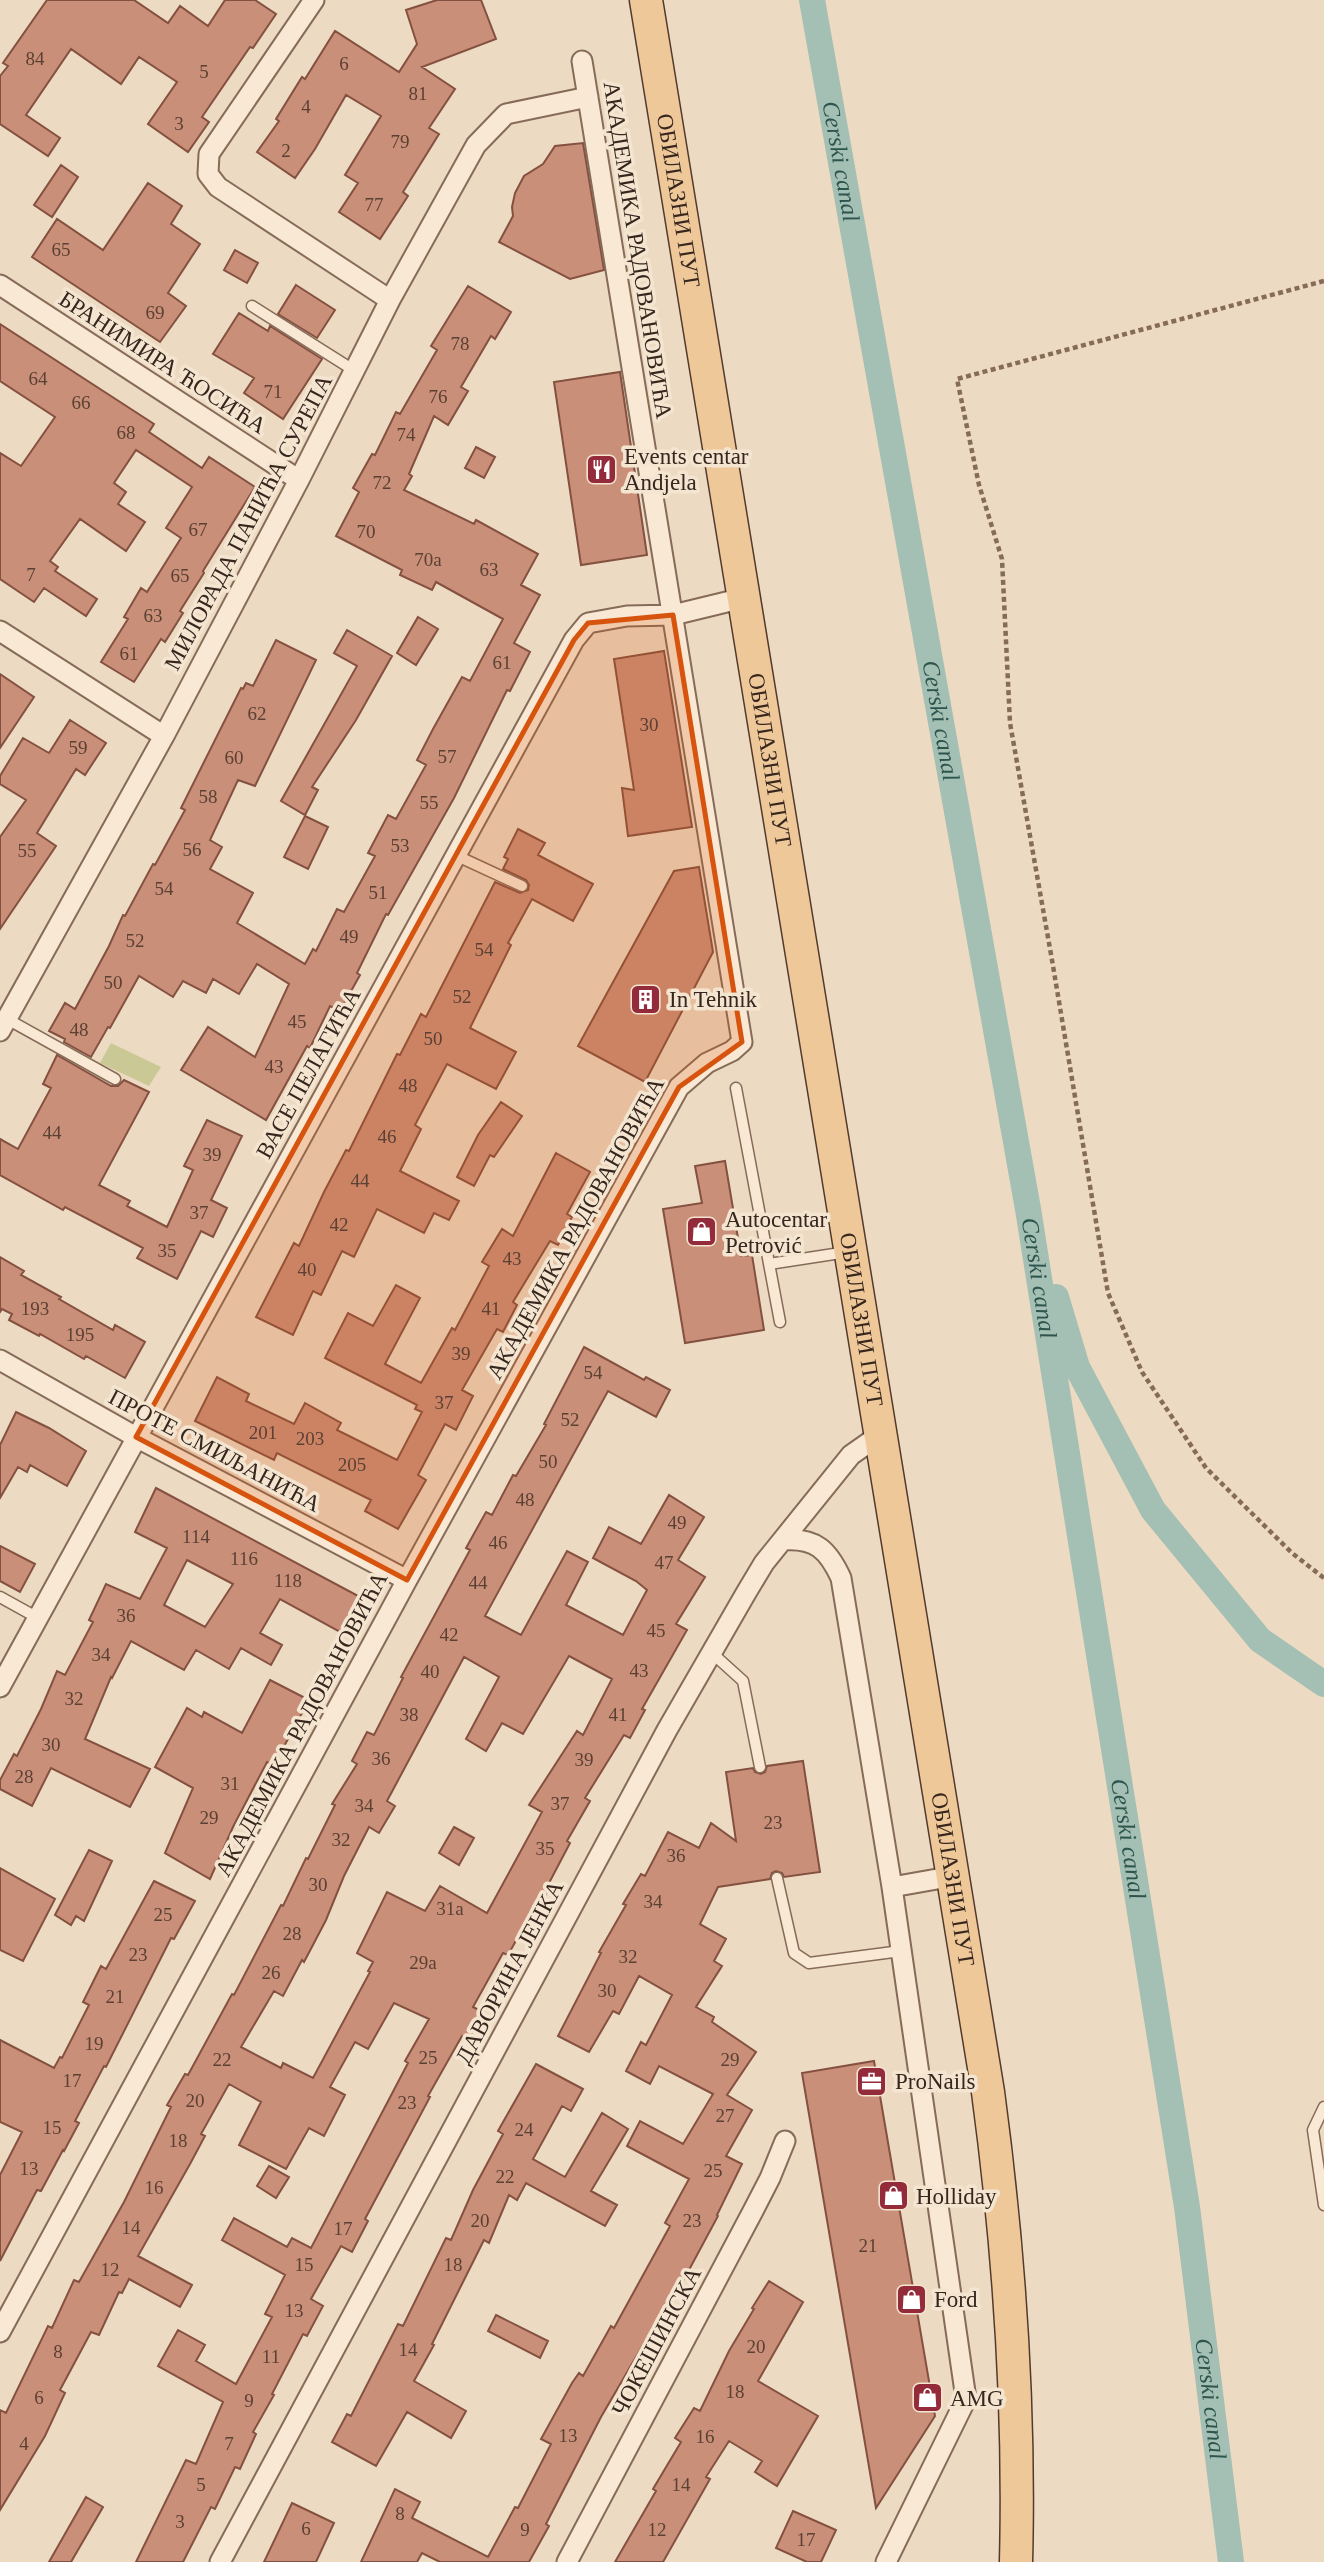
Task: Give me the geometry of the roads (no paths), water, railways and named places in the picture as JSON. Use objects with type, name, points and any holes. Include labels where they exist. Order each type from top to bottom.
[{"type":"main road","name":"ОБИЛАЗНИ ПУТ","points":[[646,0],[989,2103],[1006,2251],[1018,2426],[1017,2562]]},
{"type":"street","points":[[314,0],[209,154],[208,174],[218,187],[390,300]]},
{"type":"street","name":"АКАДЕМИКА РАДОВАНОВИЋА","points":[[0,2332],[407,1580],[680,1087],[707,1063],[733,1051],[742,1042],[583,61]]},
{"type":"street","name":"МИЛОРАДА ПАНИЋА СУРЕПА","points":[[2,1027],[164,736],[390,300],[476,145],[506,114],[542,104],[588,97]]},
{"type":"street","name":"БРАНИМИРА ЋОСИЋА","points":[[0,285],[299,480]]},
{"type":"street","name":"ВАСЕ ПЕЛАГИЋА","points":[[0,1688],[574,639],[589,623],[627,616],[673,615],[743,598]]},
{"type":"street","points":[[0,631],[164,736]]},
{"type":"street","name":"ПРОТЕ СМИЉАНИЋА","points":[[0,1360],[136,1437],[407,1580]]},
{"type":"street","name":"ДАВОРИНА ЈЕНКА","points":[[220,2562],[667,1730],[764,1563],[784,1540],[801,1530],[851,1455],[881,1434]]},
{"type":"street","points":[[801,1530],[834,1563],[841,1578],[892,1887],[966,2399],[886,2562]]},
{"type":"street","points":[[892,1887],[954,1876]]},
{"type":"street","name":"ЧОКЕШИНСКА","points":[[567,2562],[753,2211],[785,2141]]},
{"type":"lane","points":[[253,306],[355,371]]},
{"type":"lane","points":[[456,855],[522,886]]},
{"type":"lane","points":[[2,1027],[116,1079]]},
{"type":"lane","points":[[736,1088],[780,1322]]},
{"type":"lane","points":[[769,1264],[852,1251]]},
{"type":"lane","points":[[0,1597],[38,1618]]},
{"type":"lane","points":[[712,1653],[743,1681],[760,1767]]},
{"type":"lane","points":[[777,1878],[783,1915],[794,1953],[808,1964],[901,1951]]},
{"type":"lane","points":[[1324,2107],[1313,2130],[1324,2205]]},
{"type":"waterway","name":"Cerski canal","points":[[812,0],[1028,1209],[1187,2207],[1231,2562]]},
{"type":"waterway","points":[[1056,1297],[1077,1367],[1153,1510],[1260,1640],[1324,1684]]},
{"type":"place","name":"Events centar Andjela","points":[[601,469]]},
{"type":"place","name":"In Tehnik","points":[[646,999]]},
{"type":"place","name":"Autocentar Petrović","points":[[702,1232]]},
{"type":"place","name":"ProNails","points":[[872,2081]]},
{"type":"place","name":"Holliday","points":[[893,2196]]},
{"type":"place","name":"Ford","points":[[911,2299]]},
{"type":"place","name":"AMG","points":[[927,2398]]}]
